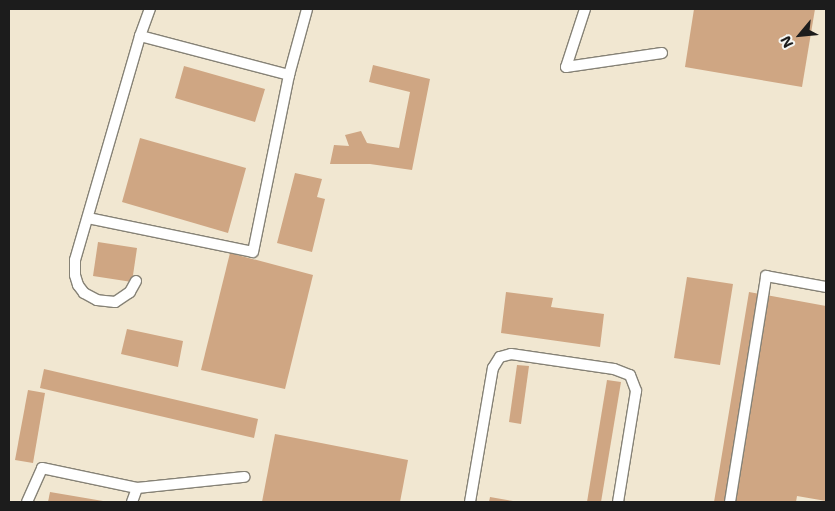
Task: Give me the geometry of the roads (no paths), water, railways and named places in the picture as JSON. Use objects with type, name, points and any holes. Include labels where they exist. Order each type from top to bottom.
[{"type":"lane","points":[[136,281],[130,292],[114,302],[97,300],[84,293],[78,285],[75,275],[75,260],[140,36],[150,9]]},
{"type":"lane","points":[[88,218],[254,252],[290,76],[307,9]]},
{"type":"lane","points":[[585,9],[566,67],[662,53]]},
{"type":"lane","points":[[140,36],[290,76]]},
{"type":"lane","points":[[730,502],[766,276],[826,287]]},
{"type":"lane","points":[[470,502],[493,368],[500,357],[511,354],[614,369],[630,375],[636,391],[618,502]]},
{"type":"lane","points":[[27,502],[42,468],[137,488],[244,477]]},
{"type":"lane","points":[[132,502],[137,488]]}]
